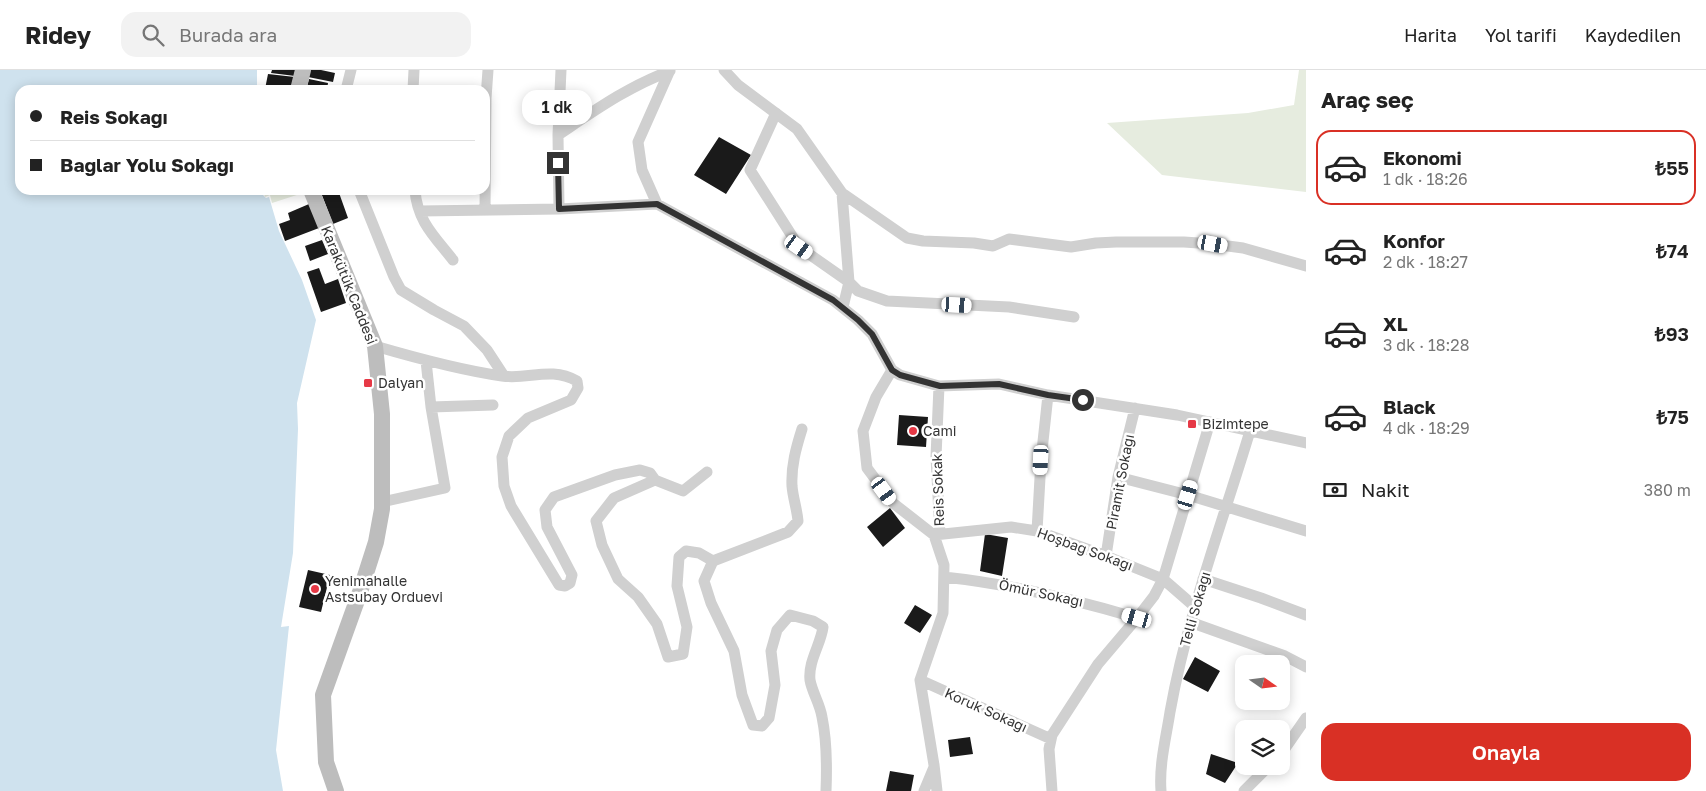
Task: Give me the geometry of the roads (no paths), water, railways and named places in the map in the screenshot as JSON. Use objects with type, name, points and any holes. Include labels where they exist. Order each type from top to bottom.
[{"type":"main road","points":[[299,85],[303,70]]},
{"type":"main road","name":"Karakütük Caddesi","points":[[313,195],[374,346],[382,414],[382,502],[376,542],[323,695],[326,762],[336,791]]},
{"type":"street","points":[[347,85],[351,70]]},
{"type":"street","points":[[414,70],[414,85]]},
{"type":"street","points":[[487,85],[488,70]]},
{"type":"street","points":[[559,209],[558,135],[561,70]]},
{"type":"street","points":[[724,70],[738,85],[797,129],[842,193],[907,238],[923,241],[974,243],[993,246],[1009,240],[1071,247],[1116,242],[1213,244],[1243,248],[1306,266]]},
{"type":"street","points":[[558,135],[620,94],[670,71]]},
{"type":"street","points":[[657,204],[642,170],[638,142],[670,71]]},
{"type":"street","points":[[776,114],[750,170],[799,247],[849,282],[858,291],[887,301],[1009,307],[1074,317]]},
{"type":"street","points":[[842,193],[849,282],[843,307]]},
{"type":"street","points":[[361,195],[401,290],[464,326],[487,350],[504,376]]},
{"type":"street","points":[[416,195],[425,225],[453,260]]},
{"type":"street","points":[[485,195],[485,210]]},
{"type":"street","points":[[420,211],[559,209],[657,204],[843,307],[872,334],[892,370],[900,375],[940,386],[999,384],[1048,395],[1177,415],[1306,443]]},
{"type":"street","points":[[374,346],[426,361],[504,376],[566,375],[577,381],[578,388],[571,400],[528,418],[509,436],[502,457],[504,486],[511,506],[559,585],[565,586],[570,583],[572,575],[547,527],[545,510],[554,497],[615,475],[640,470],[650,474],[655,480],[683,491],[707,472]]},
{"type":"street","points":[[382,502],[445,488],[431,408],[426,361]]},
{"type":"street","points":[[892,370],[876,397],[863,432],[867,468],[893,503],[937,534]]},
{"type":"street","name":"Reis Sokak","points":[[920,680],[943,613],[944,565],[937,534],[936,457],[940,386]]},
{"type":"street","points":[[1037,531],[1041,460],[1048,395]]},
{"type":"street","points":[[431,408],[493,405]]},
{"type":"street","name":"Piramit Sokağı","points":[[1106,556],[1118,477],[1135,408]]},
{"type":"street","points":[[1052,791],[1049,749],[1052,735],[1098,664],[1154,596],[1163,579],[1210,422]]},
{"type":"street","points":[[802,428],[792,463],[792,488],[798,521],[788,532],[713,561],[704,580],[711,603],[734,651],[742,696],[752,725],[762,726],[769,718],[775,685],[771,651],[777,630],[790,615],[813,621],[823,627],[822,639],[813,657],[810,679],[822,716],[827,761],[826,791]]},
{"type":"street","name":"Telli Sokağı","points":[[1161,791],[1160,772],[1177,675],[1190,622],[1250,431]]},
{"type":"street","points":[[1118,477],[1227,506],[1306,532]]},
{"type":"street","points":[[655,480],[614,498],[596,521],[602,545],[618,578],[638,597],[657,624],[668,657],[683,654],[687,635],[687,627],[676,586],[679,557],[686,551],[699,553],[713,561]]},
{"type":"street","name":"Hoşbağ Sokağı","points":[[937,534],[1011,528],[1037,531],[1163,579],[1194,606]]},
{"type":"street","name":"Ömür Sokağı","points":[[944,577],[1022,588],[1075,600],[1137,618]]},
{"type":"street","points":[[1203,579],[1306,615]]},
{"type":"street","points":[[1190,622],[1285,656],[1306,667]]},
{"type":"street","points":[[920,680],[937,791]]},
{"type":"street","name":"Koruk Sokağı","points":[[920,680],[1051,740]]},
{"type":"street","points":[[1290,741],[1306,718]]},
{"type":"street","points":[[924,791],[934,765]]},
{"type":"street","points":[[1244,791],[1260,775]]},
{"type":"water","points":[[0,70],[257,70],[257,85],[15,85],[15,195],[263,195],[266,198],[269,197],[279,231],[302,280],[316,320],[297,403],[298,429],[293,553],[281,627],[289,626],[276,750],[283,791],[0,791]]},
{"type":"place","name":"Dalyan","points":[[368,383]]},
{"type":"place","name":"Bizimtepe","points":[[1192,424]]},
{"type":"place","name":"Cami","points":[[913,431]]},
{"type":"place","name":"Yenimahalle Astsubay Orduevi","points":[[315,589]]}]
